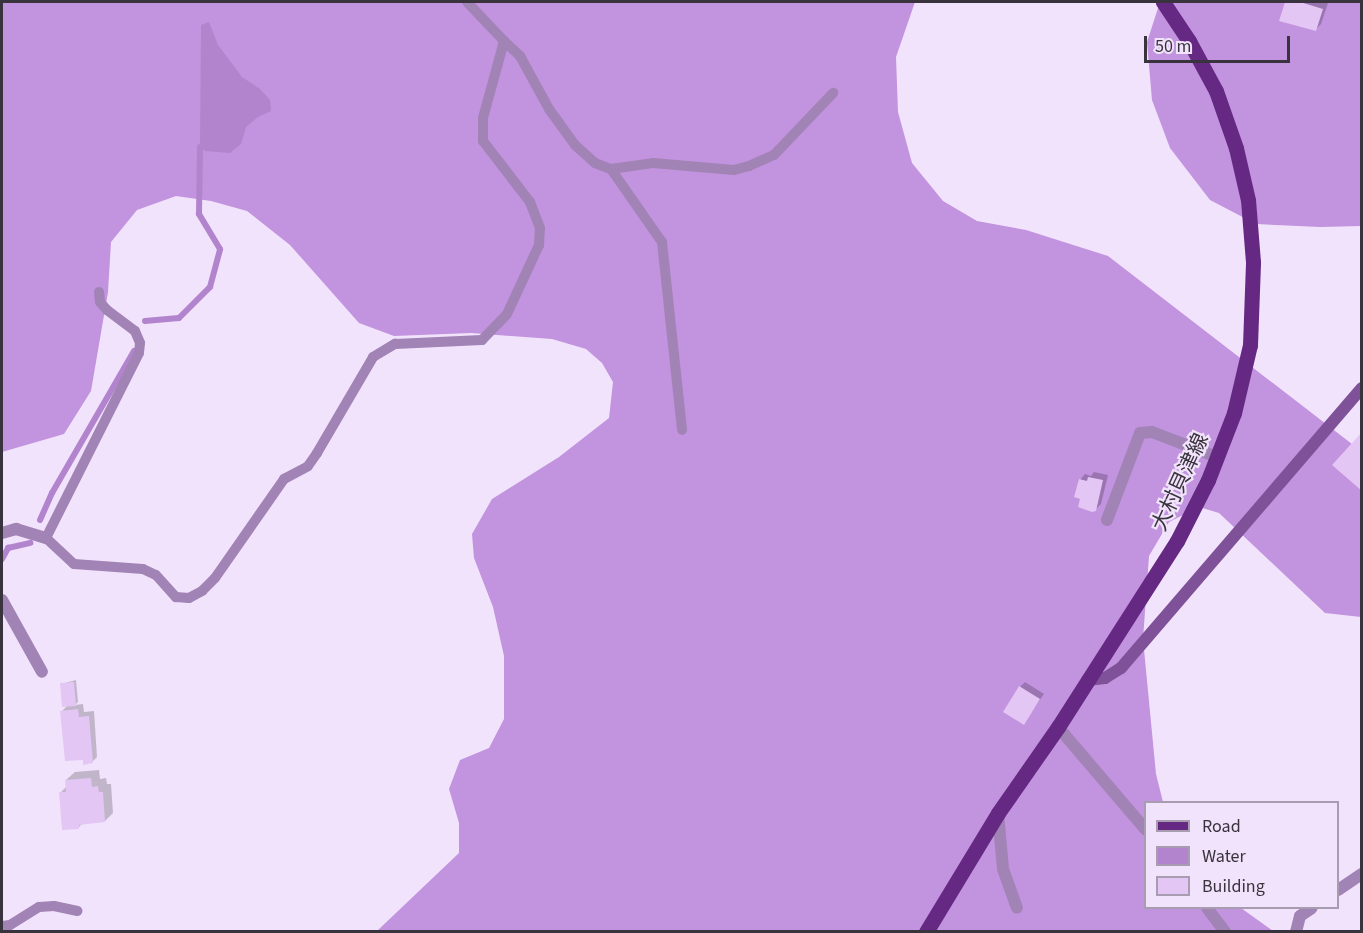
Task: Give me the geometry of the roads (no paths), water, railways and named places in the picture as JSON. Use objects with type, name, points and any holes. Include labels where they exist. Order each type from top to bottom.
[{"type":"main road","name":"大村貝津線","points":[[926,932],[998,813],[1058,727],[1177,541],[1217,457],[1234,413],[1250,345],[1253,262],[1248,200],[1236,148],[1215,92],[1190,41],[1163,2]]},
{"type":"street","points":[[1087,680],[1105,678],[1121,668],[1362,388]]},
{"type":"street","points":[[1107,520],[1140,433],[1152,432],[1217,457]]},
{"type":"street","points":[[2,533],[16,529],[46,538]]},
{"type":"street","points":[[2,600],[42,672]]},
{"type":"street","points":[[1058,727],[1144,828]]},
{"type":"street","points":[[998,813],[1003,869],[1017,908]]},
{"type":"street","points":[[1339,889],[1362,874]]},
{"type":"street","points":[[1208,909],[1225,932]]},
{"type":"street","points":[[1296,932],[1300,916],[1310,909]]},
{"type":"lane","points":[[467,2],[520,56],[549,109],[575,145],[595,163],[611,169],[653,163],[734,170],[749,166],[774,155],[833,93]]},
{"type":"lane","points":[[99,292],[100,302],[107,310],[135,331],[140,343],[139,353],[46,538],[74,564],[143,569],[156,575],[176,597],[189,598],[202,591],[215,578],[284,479],[308,466],[373,357],[395,344],[482,340],[507,314],[539,245],[540,228],[530,202],[483,141],[483,118],[504,41]]},
{"type":"lane","points":[[611,169],[662,242],[682,430]]},
{"type":"lane","points":[[2,926],[10,925],[39,907],[54,906],[77,911]]},
{"type":"water","points":[[209,22],[218,45],[242,77],[260,89],[270,100],[271,111],[258,117],[246,127],[241,144],[230,153],[205,151],[200,147],[201,25]]},
{"type":"waterway","points":[[145,321],[179,318],[210,287],[220,249],[199,214],[200,147]]},
{"type":"waterway","points":[[40,520],[52,493],[134,351]]},
{"type":"waterway","points":[[2,559],[8,548],[30,543]]}]
